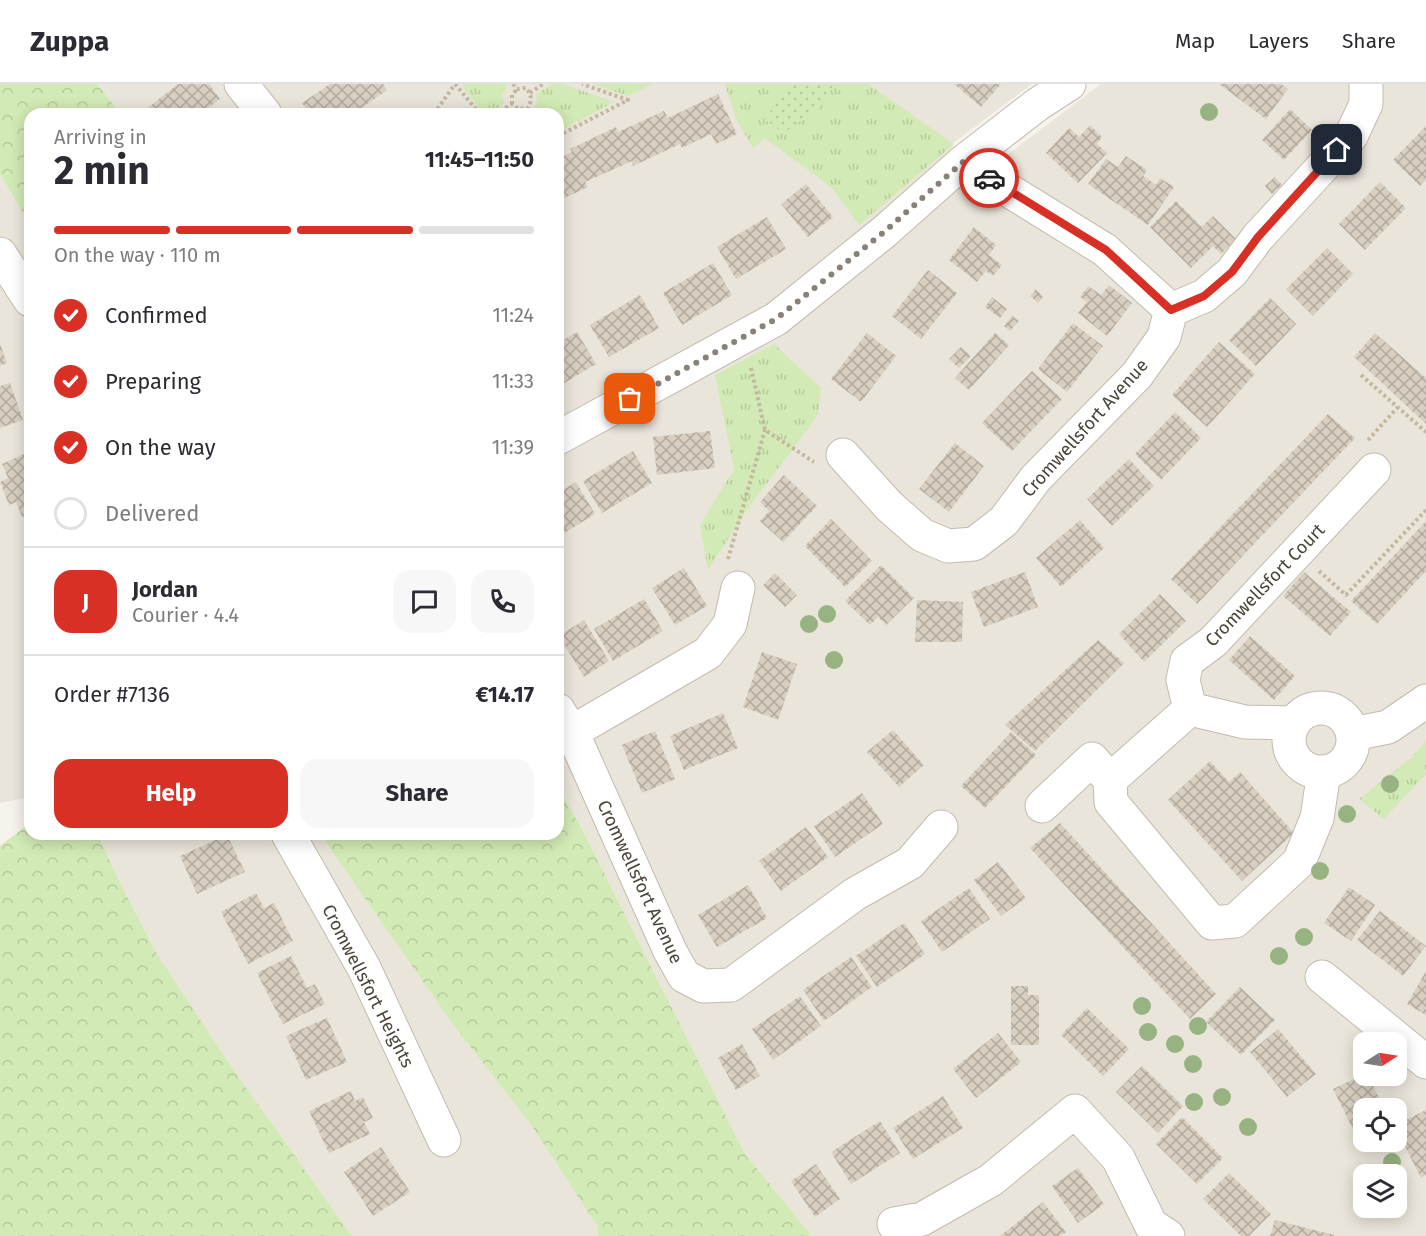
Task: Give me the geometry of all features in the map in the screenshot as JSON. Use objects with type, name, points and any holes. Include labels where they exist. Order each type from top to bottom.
[{"type":"street","points":[[241,84],[260,108]]},
{"type":"street","points":[[963,162],[1106,250],[1171,310],[1204,296],[1232,272],[1258,237],[1351,136],[1366,104],[1366,84]]},
{"type":"street","points":[[564,435],[776,319],[884,232],[963,162],[1057,87]]},
{"type":"street","points":[[0,254],[24,291]]},
{"type":"street","name":"Cromwellsfort Avenue","points":[[843,455],[889,506],[922,535],[948,546],[974,544],[1004,521],[1036,478],[1137,375],[1164,337],[1171,310]]},
{"type":"street","name":"Cromwellsfort Court","points":[[1190,709],[1183,680],[1187,661],[1213,642],[1374,470]]},
{"type":"street","name":"Cromwellsfort Avenue","points":[[738,588],[730,624],[708,653],[565,721],[670,951],[684,976],[703,986],[731,985],[855,894],[910,863],[941,827]]},
{"type":"street","points":[[1353,734],[1388,727],[1426,701]]},
{"type":"street","points":[[1322,708],[1333,710],[1349,724],[1353,734],[1353,745],[1349,755],[1343,763],[1324,772],[1305,767],[1297,761],[1292,752],[1290,732],[1294,723],[1311,710],[1322,708]]},
{"type":"street","points":[[1110,780],[1190,709],[1245,722],[1294,723]]},
{"type":"street","points":[[1042,806],[1092,759],[1110,780],[1111,802],[1212,923],[1235,921],[1299,862],[1317,818],[1324,772]]},
{"type":"street","name":"Cromwellsfort Heights","points":[[291,840],[364,968],[444,1140]]},
{"type":"street","points":[[1322,977],[1426,1062]]},
{"type":"street","points":[[894,1224],[922,1219],[991,1180],[1076,1111],[1119,1158],[1151,1225],[1168,1236]]},
{"type":"path","points":[[438,108],[455,84],[475,108]]},
{"type":"path","points":[[513,84],[517,89]]},
{"type":"path","points":[[530,93],[543,84]]},
{"type":"path","points":[[564,133],[628,100],[581,84]]},
{"type":"path","points":[[512,104],[512,95],[517,89],[526,88],[530,93],[531,101],[528,108]]},
{"type":"path","points":[[512,104],[517,108]]},
{"type":"path","points":[[505,108],[512,104]]},
{"type":"path","points":[[738,588],[727,557],[765,430],[747,353],[740,339]]},
{"type":"path","points":[[1361,375],[1426,432]]},
{"type":"path","points":[[765,430],[814,463],[843,455]]},
{"type":"path","points":[[1298,551],[1346,595],[1426,510]]},
{"type":"shaded area","points":[[97,84],[1032,84],[949,146],[1007,155],[1101,84],[1426,84],[1426,1236],[812,1236],[745,1154],[564,798],[564,108],[116,108]]},
{"type":"shaded area","points":[[0,174],[24,215],[24,798],[0,803]]},
{"type":"shaded area","points":[[101,840],[324,840],[451,1022],[532,1126],[597,1226],[598,1236],[352,1236],[233,1069],[157,954]]},
{"type":"green space","points":[[0,84],[97,84],[116,108],[24,108],[24,215],[0,174]]},
{"type":"green space","points":[[465,84],[505,84],[507,87],[502,95],[504,103],[497,108],[479,108],[462,87]]},
{"type":"green space","points":[[552,84],[563,84],[614,102],[564,129],[564,108],[534,108],[537,101],[536,94]]},
{"type":"green space","points":[[592,84],[652,84],[628,96]]},
{"type":"green space","points":[[725,84],[868,84],[954,144],[859,225],[831,187],[765,138],[753,148],[736,119]]},
{"type":"green space","points":[[790,84],[834,84],[822,105],[784,134],[765,119]]},
{"type":"green space","points":[[774,344],[821,388],[818,415],[747,510],[708,570],[700,525],[734,469],[715,375]]},
{"type":"green space","points":[[1426,741],[1426,774],[1384,819],[1359,799],[1412,757]]},
{"type":"green space","points":[[564,798],[745,1154],[812,1236],[598,1236],[597,1226],[532,1126],[451,1022],[324,840],[564,840]]},
{"type":"green space","points":[[24,828],[24,840],[101,840],[157,954],[233,1069],[352,1236],[0,1236],[0,846]]},
{"type":"building","points":[[178,84],[209,84],[220,99],[208,108],[148,108]]},
{"type":"building","points":[[330,84],[383,84],[387,90],[362,108],[306,108],[302,103]]},
{"type":"building","points":[[954,84],[1001,84],[981,107]]},
{"type":"building","points":[[1219,84],[1281,84],[1288,89],[1266,119]]},
{"type":"building","points":[[718,94],[737,134],[716,144],[711,134],[682,148],[680,144],[633,166],[632,161],[585,182],[588,187],[564,198],[564,156],[572,152],[570,149],[616,127],[618,132],[664,111],[668,118]]},
{"type":"building","points":[[1290,109],[1312,130],[1284,160],[1262,140]]},
{"type":"building","points":[[1090,125],[1102,137],[1097,144],[1107,153],[1078,183],[1046,153],[1069,128],[1079,137]]},
{"type":"building","points":[[1426,126],[1426,180],[1420,186],[1393,160]]},
{"type":"building","points":[[1126,156],[1147,170],[1143,176],[1156,185],[1160,178],[1174,187],[1148,225],[1088,184],[1106,159],[1118,167]]},
{"type":"building","points":[[1275,177],[1282,185],[1272,194],[1265,186]]},
{"type":"building","points":[[1380,182],[1406,208],[1365,250],[1339,224]]},
{"type":"building","points":[[806,184],[833,217],[808,237],[781,204]]},
{"type":"building","points":[[1176,201],[1202,227],[1213,216],[1236,239],[1221,254],[1213,246],[1191,268],[1150,227]]},
{"type":"building","points":[[767,217],[786,249],[736,279],[717,247]]},
{"type":"building","points":[[974,227],[996,245],[989,255],[1002,265],[993,276],[986,271],[977,282],[949,260]]},
{"type":"building","points":[[1327,248],[1353,274],[1313,316],[1286,289]]},
{"type":"building","points":[[713,263],[732,295],[682,325],[663,293]]},
{"type":"building","points":[[928,270],[957,293],[921,339],[892,316]]},
{"type":"building","points":[[1109,285],[1132,303],[1107,336],[1078,313],[1087,302],[1080,297],[1088,286],[1101,295]]},
{"type":"building","points":[[1036,289],[1043,297],[1038,303],[1030,296]]},
{"type":"building","points":[[640,295],[659,328],[609,357],[590,325]]},
{"type":"building","points":[[992,297],[1007,309],[1000,318],[985,307]]},
{"type":"building","points":[[1270,298],[1296,324],[1256,366],[1229,340]]},
{"type":"building","points":[[1012,316],[1019,321],[1010,331],[1004,326]]},
{"type":"building","points":[[1073,323],[1103,346],[1067,392],[1038,369]]},
{"type":"building","points":[[577,332],[596,364],[564,383],[564,340]]},
{"type":"building","points":[[867,333],[896,356],[861,402],[831,379]]},
{"type":"building","points":[[995,333],[1009,345],[969,390],[955,378]]},
{"type":"building","points":[[1375,333],[1426,378],[1426,424],[1354,357]]},
{"type":"building","points":[[1219,342],[1255,374],[1207,427],[1172,395]]},
{"type":"building","points":[[0,344],[7,363],[0,366]]},
{"type":"building","points":[[961,347],[971,356],[959,368],[949,359]]},
{"type":"building","points":[[1032,371],[1062,399],[1012,451],[982,423]]},
{"type":"building","points":[[10,383],[23,420],[0,428],[0,386]]},
{"type":"building","points":[[1175,412],[1201,438],[1161,480],[1135,454]]},
{"type":"building","points":[[1328,414],[1355,438],[1197,604],[1171,579]]},
{"type":"building","points":[[710,431],[715,468],[657,475],[653,437]]},
{"type":"building","points":[[955,443],[984,466],[949,512],[919,489]]},
{"type":"building","points":[[633,451],[652,483],[602,513],[583,481]]},
{"type":"building","points":[[24,454],[24,516],[22,517],[16,502],[9,505],[0,482],[8,478],[2,464]]},
{"type":"building","points":[[1129,459],[1154,486],[1112,526],[1087,499]]},
{"type":"building","points":[[784,475],[817,506],[783,542],[760,521],[769,511],[760,502]]},
{"type":"building","points":[[576,482],[595,514],[564,533],[564,489]]},
{"type":"building","points":[[831,519],[872,561],[845,587],[805,546]]},
{"type":"building","points":[[1080,520],[1104,548],[1061,587],[1036,558]]},
{"type":"building","points":[[1426,521],[1426,571],[1377,624],[1351,601]]},
{"type":"building","points":[[881,565],[914,598],[886,625],[878,617],[870,625],[845,601]]},
{"type":"building","points":[[684,568],[707,606],[675,625],[652,588]]},
{"type":"building","points":[[1025,572],[1038,607],[984,627],[971,592]]},
{"type":"building","points":[[1304,572],[1351,612],[1330,636],[1283,596]]},
{"type":"building","points":[[775,573],[797,595],[785,607],[763,585]]},
{"type":"building","points":[[1160,594],[1186,621],[1144,662],[1119,634]]},
{"type":"building","points":[[644,599],[663,631],[613,661],[594,629]]},
{"type":"building","points":[[917,600],[963,602],[962,642],[915,642]]},
{"type":"building","points":[[584,620],[609,661],[584,677],[564,644],[564,633]]},
{"type":"building","points":[[1250,636],[1295,676],[1274,700],[1229,660]]},
{"type":"building","points":[[1098,640],[1124,663],[1035,751],[1005,725]]},
{"type":"building","points":[[762,652],[797,664],[778,720],[743,707]]},
{"type":"building","points":[[723,713],[738,748],[684,770],[670,736]]},
{"type":"building","points":[[893,730],[924,765],[899,787],[867,752]]},
{"type":"building","points":[[655,731],[675,779],[642,793],[622,745]]},
{"type":"building","points":[[1011,732],[1036,755],[985,808],[961,786]]},
{"type":"building","points":[[1210,761],[1229,782],[1240,772],[1294,833],[1242,881],[1168,800]]},
{"type":"building","points":[[862,793],[883,824],[835,857],[814,826]]},
{"type":"building","points":[[1060,823],[1216,994],[1190,1019],[1030,848]]},
{"type":"building","points":[[806,827],[828,857],[781,891],[759,861]]},
{"type":"building","points":[[216,840],[229,840],[245,872],[197,894],[180,856]]},
{"type":"building","points":[[998,862],[1026,898],[1001,916],[974,880]]},
{"type":"building","points":[[748,885],[767,918],[717,947],[698,915]]},
{"type":"building","points":[[1349,887],[1375,905],[1351,941],[1324,923]]},
{"type":"building","points":[[969,888],[990,919],[942,952],[921,921]]},
{"type":"building","points":[[256,893],[264,908],[274,903],[293,941],[248,964],[221,912]]},
{"type":"building","points":[[1380,911],[1426,946],[1403,976],[1357,940]]},
{"type":"building","points":[[904,923],[925,954],[877,987],[856,956]]},
{"type":"building","points":[[291,956],[307,988],[315,984],[325,1004],[283,1024],[257,973]]},
{"type":"building","points":[[851,957],[872,987],[824,1021],[803,990]]},
{"type":"building","points":[[1426,971],[1426,1015],[1407,1004]]},
{"type":"building","points":[[1011,986],[1028,986],[1028,995],[1039,995],[1039,1045],[1011,1045]]},
{"type":"building","points":[[1240,987],[1275,1020],[1241,1055],[1206,1022]]},
{"type":"building","points":[[800,996],[821,1026],[773,1060],[752,1029]]},
{"type":"building","points":[[1087,1008],[1129,1049],[1103,1076],[1061,1035]]},
{"type":"building","points":[[327,1018],[347,1062],[306,1080],[286,1036]]},
{"type":"building","points":[[1278,1029],[1316,1074],[1287,1097],[1250,1052]]},
{"type":"building","points":[[998,1033],[1021,1062],[976,1098],[953,1069]]},
{"type":"building","points":[[742,1044],[760,1076],[736,1090],[718,1058]]},
{"type":"building","points":[[1142,1066],[1183,1106],[1158,1133],[1116,1092]]},
{"type":"building","points":[[1353,1079],[1353,1086],[1373,1086],[1379,1098],[1353,1098],[1353,1129],[1333,1089]]},
{"type":"building","points":[[351,1091],[355,1101],[363,1097],[373,1118],[364,1122],[370,1134],[329,1153],[309,1111]]},
{"type":"building","points":[[943,1096],[963,1128],[913,1159],[893,1128]]},
{"type":"building","points":[[1426,1110],[1426,1175],[1421,1178],[1407,1151],[1407,1120]]},
{"type":"building","points":[[1182,1117],[1223,1158],[1197,1184],[1156,1144]]},
{"type":"building","points":[[880,1121],[900,1153],[851,1184],[831,1152]]},
{"type":"building","points":[[381,1147],[410,1192],[373,1216],[344,1172]]},
{"type":"building","points":[[816,1164],[840,1199],[815,1217],[791,1181]]},
{"type":"building","points":[[1078,1168],[1104,1204],[1078,1223],[1052,1186]]},
{"type":"building","points":[[1229,1173],[1271,1214],[1249,1236],[1241,1236],[1203,1199]]},
{"type":"building","points":[[1043,1202],[1066,1232],[1060,1236],[1000,1236]]},
{"type":"building","points":[[1275,1220],[1334,1235],[1334,1236],[1270,1236]]},
{"type":"way so far","points":[[630,399],[776,319],[884,232],[963,162],[989,178]]},
{"type":"route","points":[[989,178],[1106,250],[1171,310],[1204,296],[1232,272],[1258,237],[1337,150]]}]
